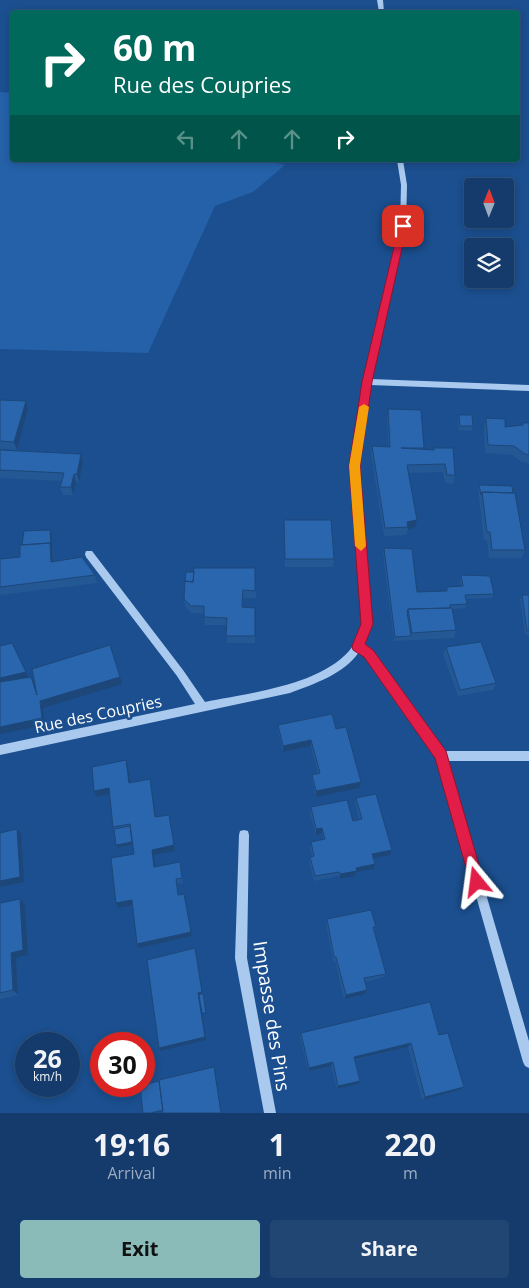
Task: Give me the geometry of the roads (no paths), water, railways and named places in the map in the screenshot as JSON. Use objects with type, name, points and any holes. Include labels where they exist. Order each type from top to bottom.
[{"type":"street","name":"Rue des Coupries","points":[[0,750],[290,689],[327,672],[346,660],[358,646],[367,624],[354,466],[367,382],[403,226],[404,185],[400,162]]},
{"type":"street","points":[[367,382],[529,388]]},
{"type":"street","points":[[89,554],[180,673],[202,706]]},
{"type":"street","points":[[358,646],[369,654],[441,756],[529,1062]]},
{"type":"street","points":[[441,756],[529,756]]},
{"type":"street","name":"Impasse des Pins","points":[[244,835],[241,958],[270,1113]]}]
